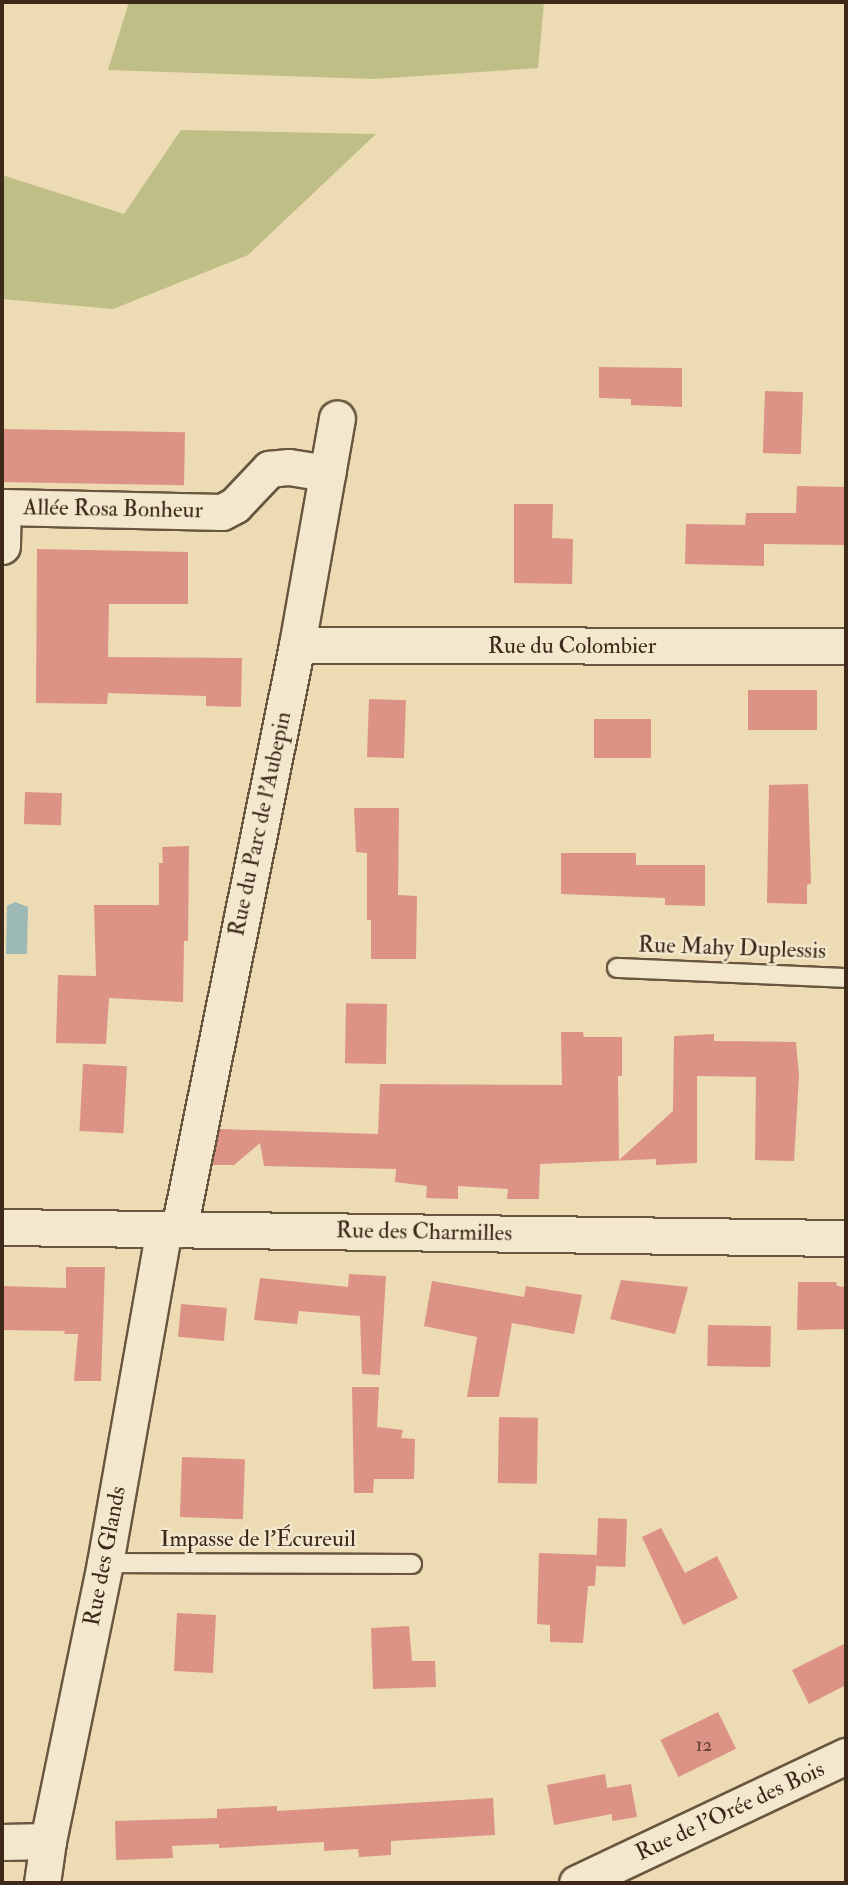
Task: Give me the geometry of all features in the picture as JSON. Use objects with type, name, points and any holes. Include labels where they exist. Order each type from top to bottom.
[{"type":"street","name":"Rue du Parc de l'Aubepin","points":[[172,1229],[297,645],[337,418]]},
{"type":"street","name":"Allée Rosa Bonheur","points":[[2,546],[3,507],[222,512],[235,505],[269,469],[289,467],[328,473]]},
{"type":"street","name":"Rue du Colombier","points":[[297,645],[846,646]]},
{"type":"street","name":"Rue des Charmilles","points":[[2,1227],[846,1238]]},
{"type":"street","name":"Rue des Glands","points":[[43,1883],[48,1841],[172,1229]]},
{"type":"street","name":"Rue de l'Orée des Bois","points":[[577,1883],[846,1756]]},
{"type":"street","points":[[2,1842],[48,1841]]},
{"type":"lane","name":"Rue Mahy Duplessis","points":[[617,968],[846,978]]},
{"type":"lane","name":"Impasse de l'Écureuil","points":[[105,1563],[412,1564]]},
{"type":"shaded area","points":[[129,2],[544,2],[538,68],[374,79],[108,70]]},
{"type":"shaded area","points":[[181,130],[376,134],[248,255],[113,309],[2,299],[2,175],[124,214]]},
{"type":"water","points":[[15,902],[28,907],[27,954],[6,954],[7,906]]},
{"type":"building","points":[[599,367],[682,368],[682,407],[631,405],[631,399],[599,398]]},
{"type":"building","points":[[765,391],[803,392],[801,454],[763,453]]},
{"type":"building","points":[[2,429],[185,432],[184,485],[2,482]]},
{"type":"building","points":[[797,486],[846,487],[846,545],[764,544],[764,566],[685,564],[686,524],[745,525],[746,513],[796,513]]},
{"type":"building","points":[[514,504],[553,504],[552,538],[573,539],[572,584],[514,583]]},
{"type":"building","points":[[37,549],[188,552],[188,604],[109,604],[108,657],[242,658],[241,707],[206,706],[206,696],[108,693],[107,704],[36,703]]},
{"type":"building","points":[[748,690],[817,690],[817,730],[748,730]]},
{"type":"building","points":[[369,699],[406,700],[404,758],[367,757]]},
{"type":"building","points":[[594,719],[651,719],[651,758],[594,758]]},
{"type":"building","points":[[808,784],[811,883],[807,885],[807,904],[767,903],[769,785]]},
{"type":"building","points":[[25,792],[62,793],[61,825],[24,824]]},
{"type":"building","points":[[354,808],[399,808],[398,895],[417,896],[416,959],[371,959],[371,920],[367,920],[367,853],[356,852]]},
{"type":"building","points":[[189,846],[188,941],[184,941],[183,1002],[109,998],[106,1044],[56,1043],[58,975],[96,976],[94,905],[159,905],[159,863],[163,863],[162,847]]},
{"type":"building","points":[[561,853],[636,853],[636,865],[705,865],[705,906],[665,905],[665,898],[561,894]]},
{"type":"building","points":[[346,1003],[387,1004],[386,1064],[345,1063]]},
{"type":"building","points":[[561,1032],[583,1032],[584,1037],[622,1037],[622,1076],[618,1076],[619,1160],[673,1111],[674,1036],[714,1034],[714,1041],[796,1042],[799,1076],[794,1161],[755,1160],[756,1077],[697,1076],[697,1163],[656,1165],[656,1159],[540,1164],[539,1199],[507,1199],[508,1189],[458,1186],[458,1199],[426,1198],[427,1186],[395,1182],[396,1169],[264,1166],[260,1143],[234,1165],[212,1165],[220,1129],[378,1134],[380,1084],[562,1085]]},
{"type":"building","points":[[83,1064],[127,1066],[123,1133],[79,1131]]},
{"type":"building","points":[[66,1267],[105,1267],[101,1381],[74,1381],[78,1334],[64,1334],[65,1331],[2,1330],[2,1286],[66,1288]]},
{"type":"building","points":[[349,1274],[386,1276],[380,1375],[362,1374],[360,1316],[299,1311],[297,1324],[254,1320],[260,1278],[348,1287]]},
{"type":"building","points":[[621,1280],[688,1287],[675,1334],[610,1319]]},
{"type":"building","points":[[432,1281],[524,1297],[526,1286],[582,1295],[574,1334],[512,1323],[499,1397],[467,1397],[477,1337],[424,1326]]},
{"type":"building","points":[[798,1282],[836,1282],[837,1286],[845,1287],[845,1329],[797,1330]]},
{"type":"building","points":[[181,1304],[227,1308],[224,1341],[178,1337]]},
{"type":"building","points":[[708,1325],[771,1326],[770,1367],[707,1366]]},
{"type":"building","points":[[352,1387],[379,1387],[377,1427],[403,1430],[401,1438],[415,1439],[414,1479],[374,1479],[373,1493],[354,1493]]},
{"type":"building","points":[[499,1417],[538,1418],[537,1484],[498,1483]]},
{"type":"building","points":[[182,1457],[245,1459],[243,1519],[180,1517]]},
{"type":"building","points":[[598,1518],[627,1519],[625,1567],[596,1566]]},
{"type":"building","points":[[661,1528],[685,1573],[717,1556],[738,1598],[683,1625],[642,1537]]},
{"type":"building","points":[[539,1553],[597,1555],[595,1586],[588,1586],[583,1643],[550,1642],[550,1625],[537,1624]]},
{"type":"building","points":[[177,1613],[216,1615],[213,1673],[174,1671]]},
{"type":"building","points":[[409,1626],[412,1661],[435,1661],[436,1687],[373,1689],[371,1628]]},
{"type":"building","points":[[846,1643],[846,1685],[809,1704],[792,1670]]},
{"type":"building","points":[[718,1712],[736,1749],[678,1777],[660,1740]]},
{"type":"building","points":[[605,1774],[607,1788],[631,1784],[637,1817],[612,1821],[612,1814],[554,1825],[547,1785]]},
{"type":"building","points":[[493,1798],[495,1835],[391,1841],[391,1855],[359,1857],[358,1849],[324,1851],[324,1842],[219,1848],[219,1844],[172,1846],[173,1858],[116,1860],[115,1821],[217,1818],[217,1809],[277,1806],[277,1811]]}]
